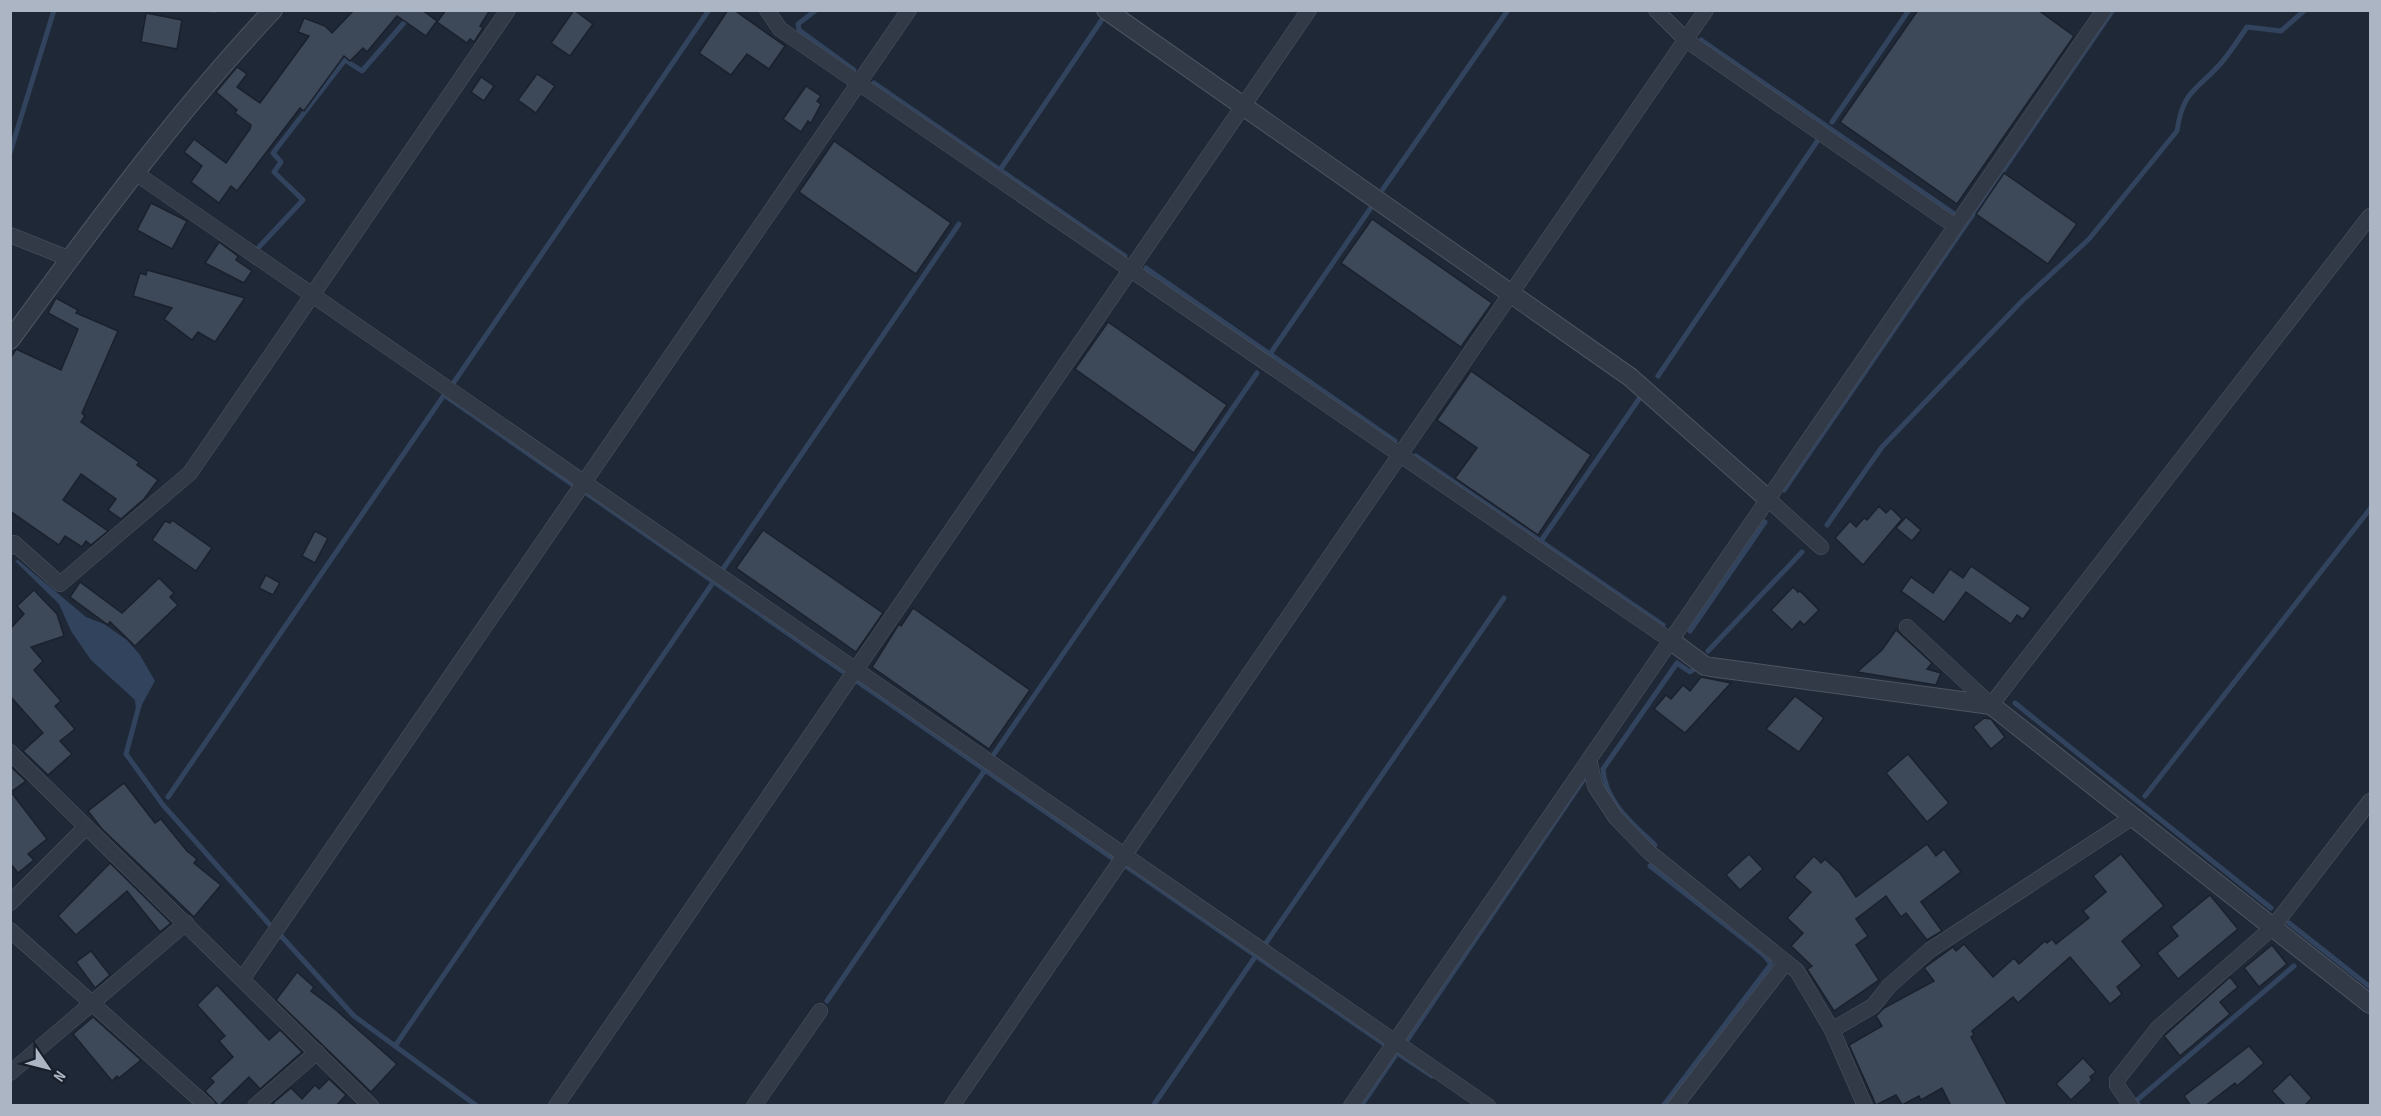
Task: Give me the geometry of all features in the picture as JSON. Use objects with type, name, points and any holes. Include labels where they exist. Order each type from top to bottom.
[{"type":"street","points":[[10,340],[134,172],[213,73],[273,10]]},
{"type":"street","points":[[10,547],[14,543],[60,584],[190,474],[508,10]]},
{"type":"street","points":[[767,10],[780,29],[1705,666],[1991,705]]},
{"type":"street","points":[[243,978],[909,10]]},
{"type":"street","points":[[1106,10],[1630,376],[1821,547]]},
{"type":"street","points":[[556,1106],[1309,10]]},
{"type":"street","points":[[1656,10],[1686,40],[1955,226]]},
{"type":"street","points":[[952,1106],[1706,10]]},
{"type":"street","points":[[1351,1106],[2104,10]]},
{"type":"street","points":[[134,172],[1488,1106]]},
{"type":"street","points":[[1991,705],[2367,227]]},
{"type":"street","points":[[10,235],[70,259]]},
{"type":"street","points":[[1907,627],[1991,705],[2370,1004]]},
{"type":"street","points":[[10,752],[186,922],[371,1106]]},
{"type":"street","points":[[1589,759],[1595,786],[1616,818],[1649,852],[1797,971],[1832,1030],[1865,1106]]},
{"type":"street","points":[[2131,1106],[2117,1085],[2117,1080],[2157,1028],[2273,927],[2370,801]]},
{"type":"street","points":[[1832,1030],[1873,1006],[1889,986],[1930,950],[2133,817]]},
{"type":"street","points":[[10,903],[86,827]]},
{"type":"street","points":[[10,1073],[186,922]]},
{"type":"street","points":[[10,930],[205,1105]]},
{"type":"street","points":[[1675,1106],[1786,962]]},
{"type":"street","points":[[754,1106],[820,1011]]},
{"type":"street","points":[[255,1106],[317,1052]]},
{"type":"water","points":[[18,560],[86,617],[104,624],[127,640],[140,655],[155,681],[140,708],[136,710],[135,700],[91,660],[71,631],[59,604],[15,561]]},
{"type":"building","points":[[354,10],[422,10],[437,21],[426,36],[397,16],[367,52],[363,48],[350,61],[344,56],[304,111],[300,108],[237,191],[231,186],[219,203],[191,182],[202,166],[184,152],[194,139],[226,163],[250,129],[251,125],[235,113],[237,110],[216,92],[237,67],[247,74],[237,87],[260,103],[309,36],[298,32],[304,18],[325,26],[332,33]]},
{"type":"building","points":[[446,10],[490,10],[474,42],[470,39],[467,43],[437,22]]},
{"type":"building","points":[[574,10],[593,24],[570,56],[551,43]]},
{"type":"building","points":[[728,10],[734,10],[785,46],[769,69],[747,54],[731,75],[699,53]]},
{"type":"building","points":[[1918,10],[2038,10],[2074,36],[1957,204],[1840,122]]},
{"type":"building","points":[[146,13],[182,20],[177,49],[141,42]]},
{"type":"building","points":[[537,74],[555,86],[536,113],[518,100]]},
{"type":"building","points":[[481,77],[494,86],[484,101],[471,92]]},
{"type":"building","points":[[806,86],[821,96],[817,101],[821,104],[811,123],[808,121],[801,132],[783,119]]},
{"type":"building","points":[[834,141],[951,223],[916,274],[799,192]]},
{"type":"building","points":[[2004,173],[2077,224],[2048,264],[1976,214]]},
{"type":"building","points":[[151,203],[187,221],[172,249],[137,230]]},
{"type":"building","points":[[1372,219],[1492,303],[1461,347],[1341,263]]},
{"type":"building","points":[[219,242],[238,256],[236,260],[252,271],[244,283],[205,263]]},
{"type":"building","points":[[147,270],[245,298],[215,342],[198,332],[192,340],[164,319],[172,308],[133,296],[140,273],[146,275]]},
{"type":"building","points":[[56,298],[78,310],[76,313],[118,331],[82,413],[85,416],[81,422],[139,462],[137,465],[158,480],[144,499],[121,519],[108,510],[116,499],[81,474],[63,500],[108,531],[91,545],[86,541],[82,547],[65,536],[59,545],[10,511],[10,359],[16,349],[61,370],[78,329],[48,313]]},
{"type":"building","points":[[1108,322],[1227,405],[1194,453],[1075,369]]},
{"type":"building","points":[[1471,371],[1591,455],[1538,535],[1455,478],[1477,448],[1437,420]]},
{"type":"building","points":[[1879,506],[1886,513],[1891,508],[1902,519],[1863,565],[1835,538],[1850,521],[1856,527],[1864,518],[1867,520]]},
{"type":"building","points":[[1906,517],[1921,530],[1912,541],[1896,528]]},
{"type":"building","points":[[172,520],[212,548],[196,571],[152,540],[165,521],[170,523]]},
{"type":"building","points":[[763,530],[883,613],[856,652],[736,568]]},
{"type":"building","points":[[315,531],[328,538],[315,563],[302,556]]},
{"type":"building","points":[[1971,566],[2031,608],[2023,619],[2017,615],[2011,624],[1966,592],[1944,622],[1901,591],[1911,577],[1933,593],[1950,569],[1963,578]]},
{"type":"building","points":[[266,575],[280,583],[273,595],[259,588]]},
{"type":"building","points":[[159,578],[174,593],[170,597],[178,605],[135,646],[110,622],[108,625],[70,597],[80,582],[122,613]]},
{"type":"building","points":[[1793,587],[1819,610],[1804,625],[1800,621],[1792,630],[1771,610]]},
{"type":"building","points":[[34,590],[57,614],[64,636],[31,647],[43,661],[34,670],[61,701],[55,706],[75,729],[60,741],[72,754],[48,775],[23,751],[43,733],[10,696],[10,629],[24,614],[17,606]]},
{"type":"building","points":[[913,608],[1030,690],[989,749],[872,667],[899,624],[901,626]]},
{"type":"building","points":[[1896,630],[1932,663],[1927,669],[1941,673],[1936,685],[1857,672],[1882,650]]},
{"type":"building","points":[[1701,677],[1731,683],[1685,733],[1654,709],[1666,695],[1671,699],[1683,685],[1690,691]]},
{"type":"building","points":[[1795,696],[1824,718],[1799,752],[1766,729]]},
{"type":"building","points":[[1984,718],[1991,719],[2005,737],[1991,749],[1973,727]]},
{"type":"building","points":[[1908,754],[1949,803],[1927,822],[1886,773]]},
{"type":"building","points":[[10,766],[26,781],[11,792],[47,839],[28,854],[34,860],[18,873],[10,863]]},
{"type":"building","points":[[124,783],[155,823],[161,819],[187,851],[197,859],[194,863],[221,885],[194,917],[102,829],[88,811]]},
{"type":"building","points":[[1927,844],[1936,856],[1944,849],[1961,872],[1921,902],[1942,931],[1927,940],[1906,913],[1901,917],[1886,896],[1856,919],[1868,936],[1856,945],[1879,980],[1834,1011],[1807,969],[1812,966],[1791,946],[1803,933],[1787,918],[1811,892],[1794,877],[1814,856],[1821,863],[1825,859],[1840,873],[1856,897]]},
{"type":"building","points":[[1749,854],[1763,869],[1740,890],[1726,875]]},
{"type":"building","points":[[2121,854],[2164,906],[2122,941],[2142,966],[2117,987],[2122,994],[2110,1004],[2070,957],[2018,1003],[2013,997],[1972,1031],[1974,1035],[1971,1037],[2008,1106],[1951,1106],[1942,1088],[1921,1100],[1919,1096],[1902,1105],[1896,1095],[1876,1105],[1849,1045],[1882,1026],[1876,1016],[1884,1008],[1934,981],[1924,968],[1953,947],[1956,951],[1964,944],[1993,977],[2014,958],[2019,964],[2045,941],[2047,943],[2052,939],[2056,944],[2089,918],[2083,911],[2106,892],[2093,876]]},
{"type":"building","points":[[110,863],[171,923],[160,932],[127,891],[76,935],[58,916]]},
{"type":"building","points":[[2210,895],[2238,929],[2178,979],[2157,953],[2178,936],[2171,927]]},
{"type":"building","points":[[2272,945],[2287,964],[2259,987],[2244,968]]},
{"type":"building","points":[[91,951],[110,975],[95,988],[76,962]]},
{"type":"building","points":[[297,972],[314,987],[311,991],[397,1064],[371,1092],[276,1000]]},
{"type":"building","points":[[2230,977],[2238,987],[2220,1002],[2230,1014],[2180,1056],[2164,1036]]},
{"type":"building","points":[[217,985],[269,1040],[280,1030],[302,1052],[260,1089],[249,1077],[219,1106],[205,1091],[214,1082],[210,1078],[233,1057],[219,1041],[225,1036],[197,1005]]},
{"type":"building","points":[[93,1017],[141,1060],[112,1081],[73,1034]]},
{"type":"building","points":[[2249,1046],[2264,1063],[2237,1086],[2235,1083],[2205,1106],[2191,1106],[2184,1096]]},
{"type":"building","points":[[2083,1058],[2096,1072],[2090,1077],[2092,1080],[2071,1100],[2056,1084]]},
{"type":"building","points":[[2290,1074],[2312,1098],[2304,1106],[2286,1106],[2272,1091]]},
{"type":"building","points":[[329,1079],[346,1095],[336,1106],[276,1106],[273,1103],[291,1088],[302,1099],[315,1085],[319,1089]]},
{"type":"waterway","points":[[10,153],[54,10]]},
{"type":"waterway","points":[[452,385],[709,10]]},
{"type":"waterway","points":[[816,10],[798,24],[799,30],[854,70]]},
{"type":"waterway","points":[[1383,189],[1508,10]]},
{"type":"waterway","points":[[1832,122],[1909,10]]},
{"type":"waterway","points":[[1784,490],[2113,10]]},
{"type":"waterway","points":[[1827,525],[1882,447],[2022,301],[2089,239],[2177,131],[2183,106],[2188,98],[2222,62],[2247,27],[2281,31],[2305,10]]},
{"type":"waterway","points":[[259,247],[303,200],[274,172],[281,162],[273,153],[345,60],[362,71],[409,17]]},
{"type":"waterway","points":[[1000,170],[1101,21]]},
{"type":"waterway","points":[[1701,40],[1956,215]]},
{"type":"waterway","points":[[874,83],[1125,256]]},
{"type":"waterway","points":[[1658,376],[1818,140]]},
{"type":"waterway","points":[[1270,354],[1370,209]]},
{"type":"waterway","points":[[723,569],[959,224]]},
{"type":"waterway","points":[[1146,268],[1395,441]]},
{"type":"waterway","points":[[994,754],[1257,373]]},
{"type":"waterway","points":[[168,797],[444,395],[573,485]]},
{"type":"waterway","points":[[1541,541],[1639,399]]},
{"type":"waterway","points":[[1416,456],[1663,625]]},
{"type":"waterway","points":[[586,493],[842,671]]},
{"type":"waterway","points":[[2145,796],[2370,509]]},
{"type":"waterway","points":[[1690,631],[1765,522]]},
{"type":"waterway","points":[[1708,651],[1802,552]]},
{"type":"waterway","points":[[395,1046],[714,581]]},
{"type":"waterway","points":[[1266,943],[1504,598]]},
{"type":"waterway","points":[[1655,845],[1629,820],[1615,802],[1609,792],[1603,769],[1677,663],[1690,672],[1693,670]]},
{"type":"waterway","points":[[858,682],[1112,858]]},
{"type":"waterway","points":[[140,702],[126,754],[163,805],[270,925]]},
{"type":"waterway","points":[[2015,703],[2271,908]]},
{"type":"waterway","points":[[827,1001],[985,770]]},
{"type":"waterway","points":[[1408,1039],[1586,776]]},
{"type":"waterway","points":[[1650,866],[1764,955],[1771,964],[1663,1106]]},
{"type":"waterway","points":[[1127,867],[1384,1044]]},
{"type":"waterway","points":[[2289,923],[2370,987]]},
{"type":"waterway","points":[[282,937],[354,1016],[477,1106]]},
{"type":"waterway","points":[[1153,1106],[1255,957]]},
{"type":"waterway","points":[[2139,1106],[2136,1101],[2294,966]]},
{"type":"waterway","points":[[1397,1053],[1432,1076]]},
{"type":"waterway","points":[[1361,1106],[1395,1056]]}]
